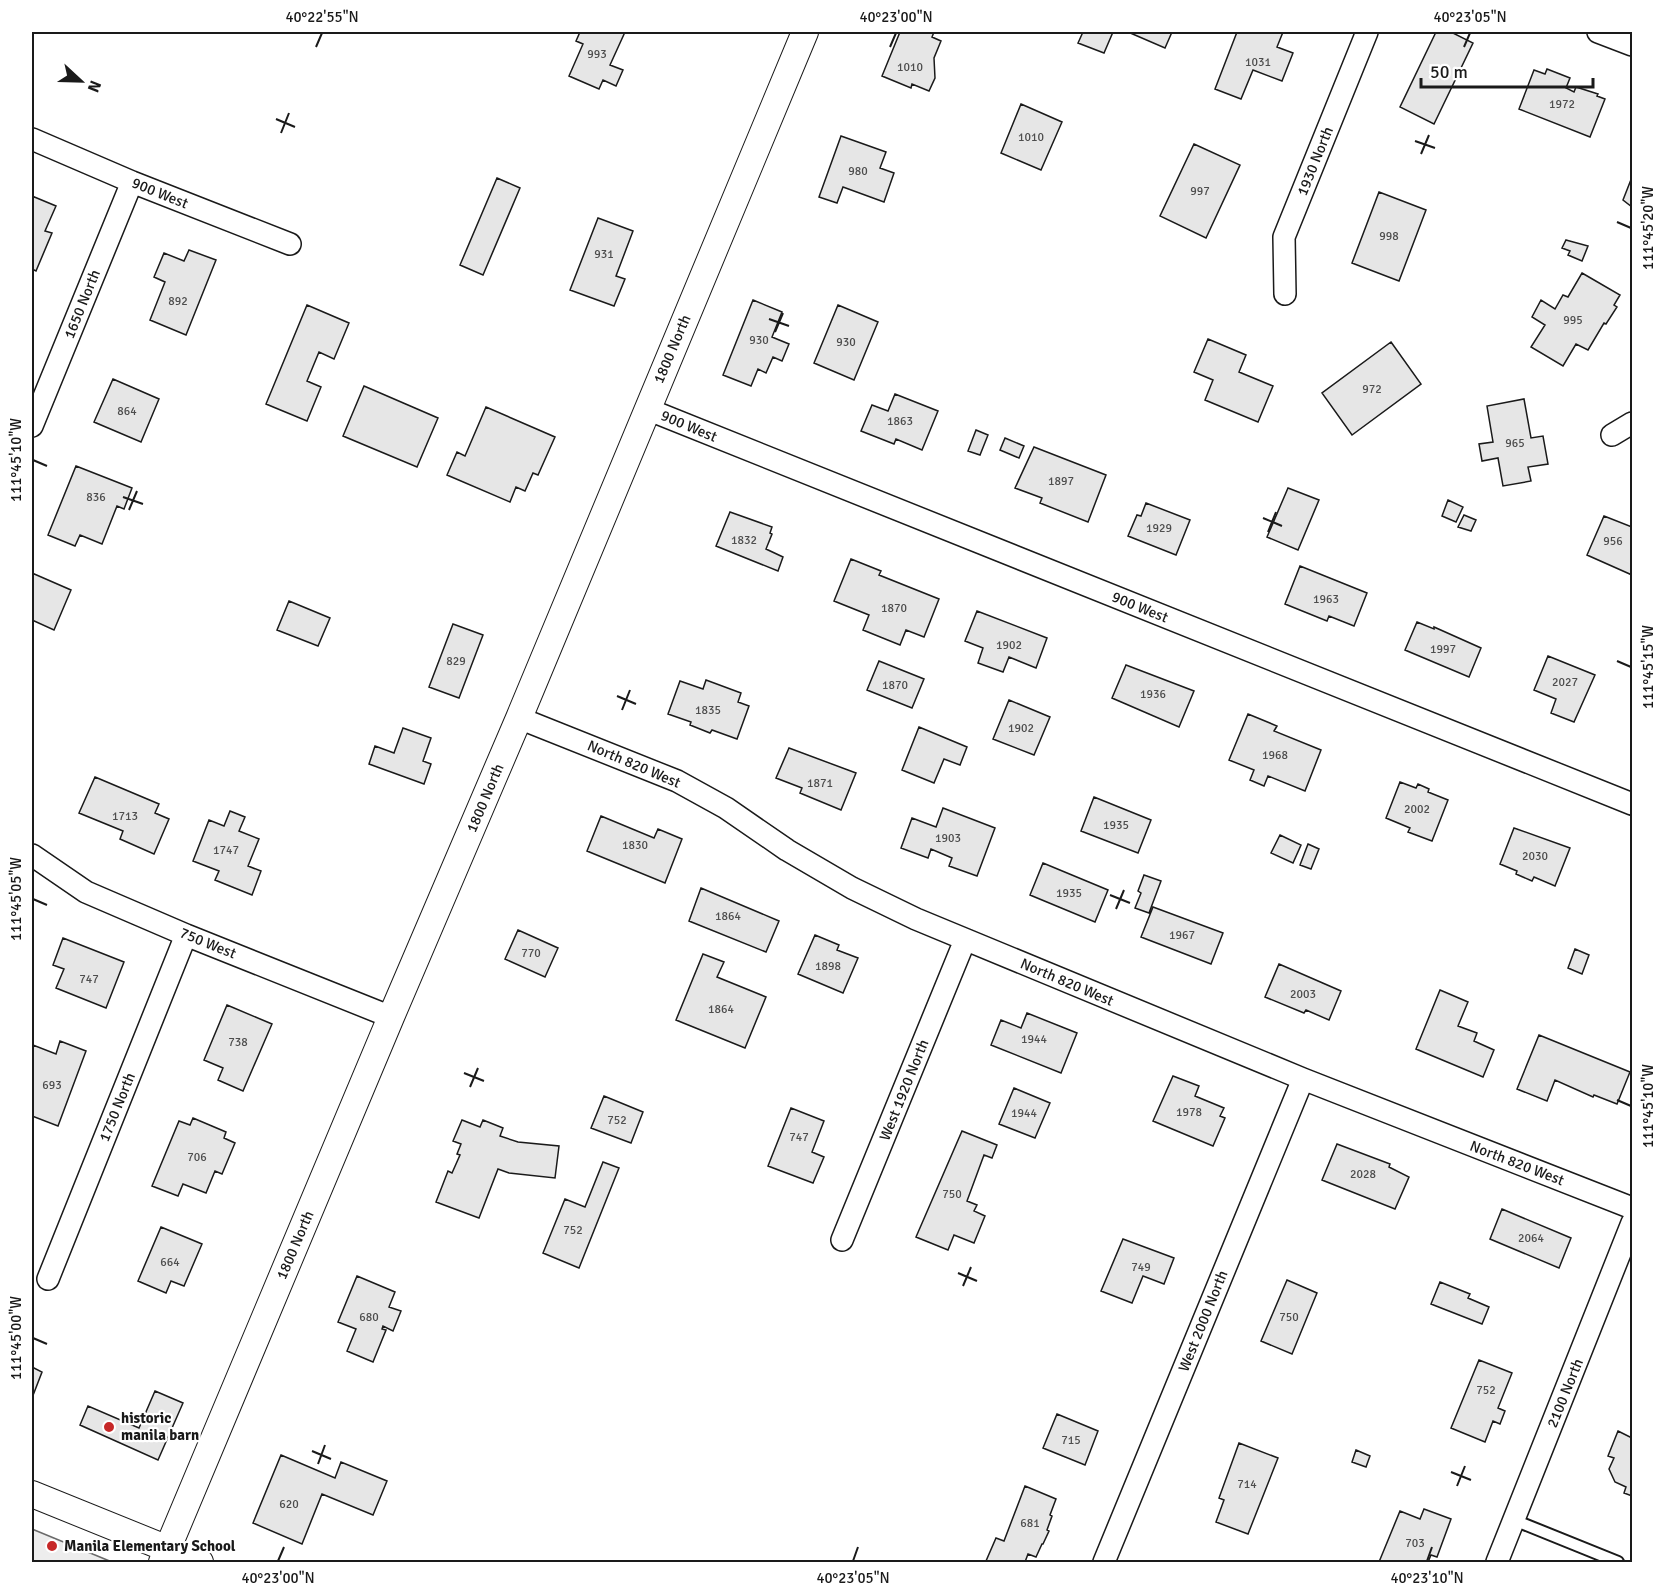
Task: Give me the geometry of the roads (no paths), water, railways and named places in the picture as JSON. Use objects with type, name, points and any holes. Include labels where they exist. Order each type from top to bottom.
[{"type":"street","name":"1800 North","points":[[165,1556],[519,718],[805,32]]},
{"type":"street","name":"1930 North","points":[[1285,294],[1284,237],[1367,32]]},
{"type":"street","points":[[1598,32],[1632,45]]},
{"type":"street","name":"900 West","points":[[32,139],[132,182],[290,244]]},
{"type":"street","name":"1650 North","points":[[32,426],[132,182]]},
{"type":"street","name":"900 West","points":[[648,409],[1632,804]]},
{"type":"street","points":[[1612,435],[1632,423]]},
{"type":"street","name":"North 820 West","points":[[519,718],[677,781],[726,808],[787,850],[852,888],[916,919],[1303,1079],[1632,1208]]},
{"type":"street","name":"750 West","points":[[32,855],[86,892],[186,935],[391,1017]]},
{"type":"street","name":"1750 North","points":[[48,1279],[186,935]]},
{"type":"street","name":"West 1920 North","points":[[842,1240],[966,940]]},
{"type":"street","name":"West 2000 North","points":[[1104,1563],[1303,1079]]},
{"type":"street","name":"2100 North","points":[[1497,1563],[1632,1223]]},
{"type":"street","points":[[32,1494],[165,1556],[200,1563]]},
{"type":"lane","points":[[1514,1520],[1618,1563]]},
{"type":"place","name":"historic manila barn","points":[[109,1427]]},
{"type":"place","name":"Manila Elementary School","points":[[52,1546]]}]
